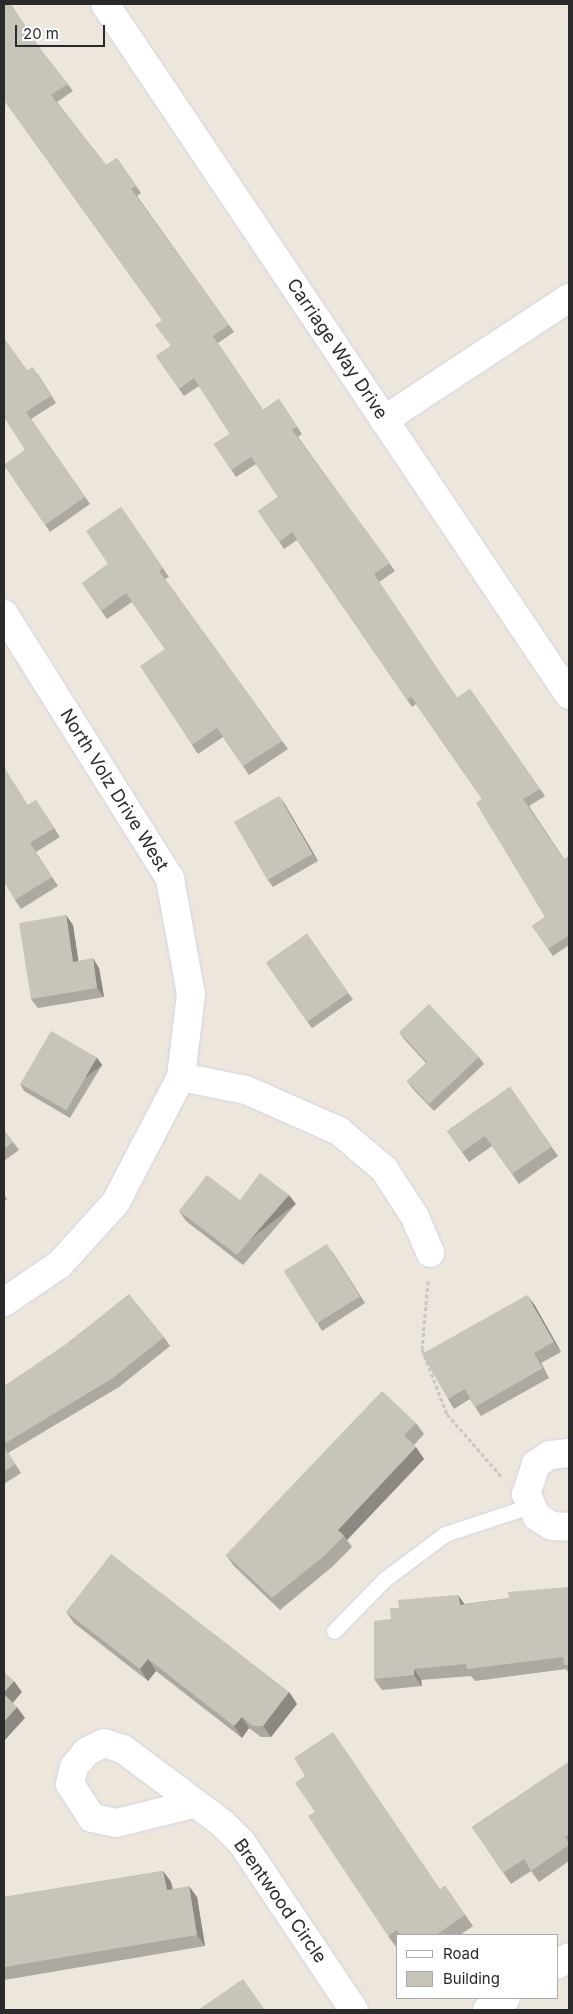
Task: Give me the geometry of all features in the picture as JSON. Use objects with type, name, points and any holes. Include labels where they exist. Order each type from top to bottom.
[{"type":"street","name":"Carriage Way Drive","points":[[105,4],[569,695]]},
{"type":"street","points":[[384,420],[569,298]]},
{"type":"street","name":"North Volz Drive West","points":[[4,614],[170,879],[191,994],[181,1077],[116,1202],[60,1264],[4,1302]]},
{"type":"street","points":[[181,1077],[246,1090],[339,1131],[384,1169],[415,1217],[430,1253]]},
{"type":"street","points":[[569,1453],[550,1455],[536,1464],[527,1481],[529,1503],[536,1517],[552,1526],[569,1527]]},
{"type":"street","name":"Brentwood Circle","points":[[193,1804],[242,1843],[354,2010]]},
{"type":"street","points":[[558,1964],[569,1957]]},
{"type":"street","points":[[487,2010],[504,1999]]},
{"type":"lane","points":[[334,1631],[386,1579],[445,1534],[529,1503]]},
{"type":"path","points":[[430,1253],[422,1349],[447,1414],[479,1455],[529,1503]]},
{"type":"building","points":[[4,4],[11,4],[42,51],[68,84],[51,95],[106,165],[117,158],[136,186],[131,189],[229,325],[213,336],[263,410],[279,399],[297,427],[292,430],[390,563],[374,574],[457,698],[470,689],[540,789],[523,799],[564,860],[569,856],[569,935],[548,949],[532,926],[545,917],[476,803],[482,799],[411,696],[407,700],[292,532],[279,542],[258,511],[278,497],[251,457],[231,470],[214,444],[230,434],[194,378],[179,389],[156,356],[171,346],[155,325],[162,320],[4,100]]},
{"type":"building","points":[[4,338],[27,370],[33,367],[51,396],[26,412],[85,497],[45,525],[4,465],[25,450],[4,417]]},
{"type":"building","points":[[121,507],[163,568],[159,571],[282,741],[243,766],[217,728],[192,745],[140,666],[165,649],[126,593],[101,611],[82,583],[108,564],[86,531]]},
{"type":"building","points":[[4,767],[28,805],[36,800],[54,828],[30,843],[52,877],[15,900],[4,882]]},
{"type":"building","points":[[279,796],[312,854],[267,880],[234,822]]},
{"type":"building","points":[[66,915],[73,962],[93,958],[97,988],[31,999],[19,923]]},
{"type":"building","points":[[307,934],[348,993],[307,1022],[266,963]]},
{"type":"building","points":[[429,1004],[479,1057],[429,1104],[407,1081],[427,1062],[399,1032]]},
{"type":"building","points":[[51,1031],[97,1058],[66,1110],[21,1084]]},
{"type":"building","points":[[510,1087],[551,1147],[512,1174],[485,1136],[462,1152],[447,1131]]},
{"type":"building","points":[[4,1130],[13,1142],[4,1149]]},
{"type":"building","points":[[260,1173],[289,1195],[237,1255],[179,1211],[207,1175],[240,1200]]},
{"type":"building","points":[[327,1244],[360,1297],[317,1324],[284,1271]]},
{"type":"building","points":[[129,1294],[164,1337],[113,1378],[4,1444],[4,1386],[66,1344]]},
{"type":"building","points":[[527,1295],[554,1342],[534,1353],[543,1368],[475,1407],[465,1389],[448,1399],[422,1354]]},
{"type":"building","points":[[382,1391],[416,1423],[404,1435],[416,1447],[338,1530],[344,1536],[324,1556],[272,1598],[226,1555]]},
{"type":"building","points":[[4,1447],[15,1464],[4,1472]]},
{"type":"building","points":[[111,1554],[289,1692],[263,1726],[253,1726],[242,1717],[234,1726],[148,1659],[140,1669],[66,1612]]},
{"type":"building","points":[[569,1587],[569,1665],[564,1665],[563,1657],[467,1669],[466,1664],[414,1669],[414,1675],[374,1679],[374,1621],[391,1619],[390,1608],[399,1608],[398,1600],[458,1595],[460,1605],[509,1598],[508,1592]]},
{"type":"building","points":[[4,1672],[14,1681],[4,1692]]},
{"type":"building","points":[[4,1694],[17,1707],[4,1721]]},
{"type":"building","points":[[333,1732],[440,1889],[445,1886],[465,1915],[437,1934],[399,1934],[397,1930],[388,1936],[308,1816],[315,1812],[295,1783],[305,1776],[294,1758]]},
{"type":"building","points":[[569,1762],[569,1834],[565,1837],[569,1845],[531,1871],[524,1859],[503,1873],[472,1827]]},
{"type":"building","points":[[163,1871],[167,1890],[189,1886],[197,1935],[4,1967],[4,1897]]},
{"type":"building","points":[[243,1979],[265,2010],[198,2010]]}]
